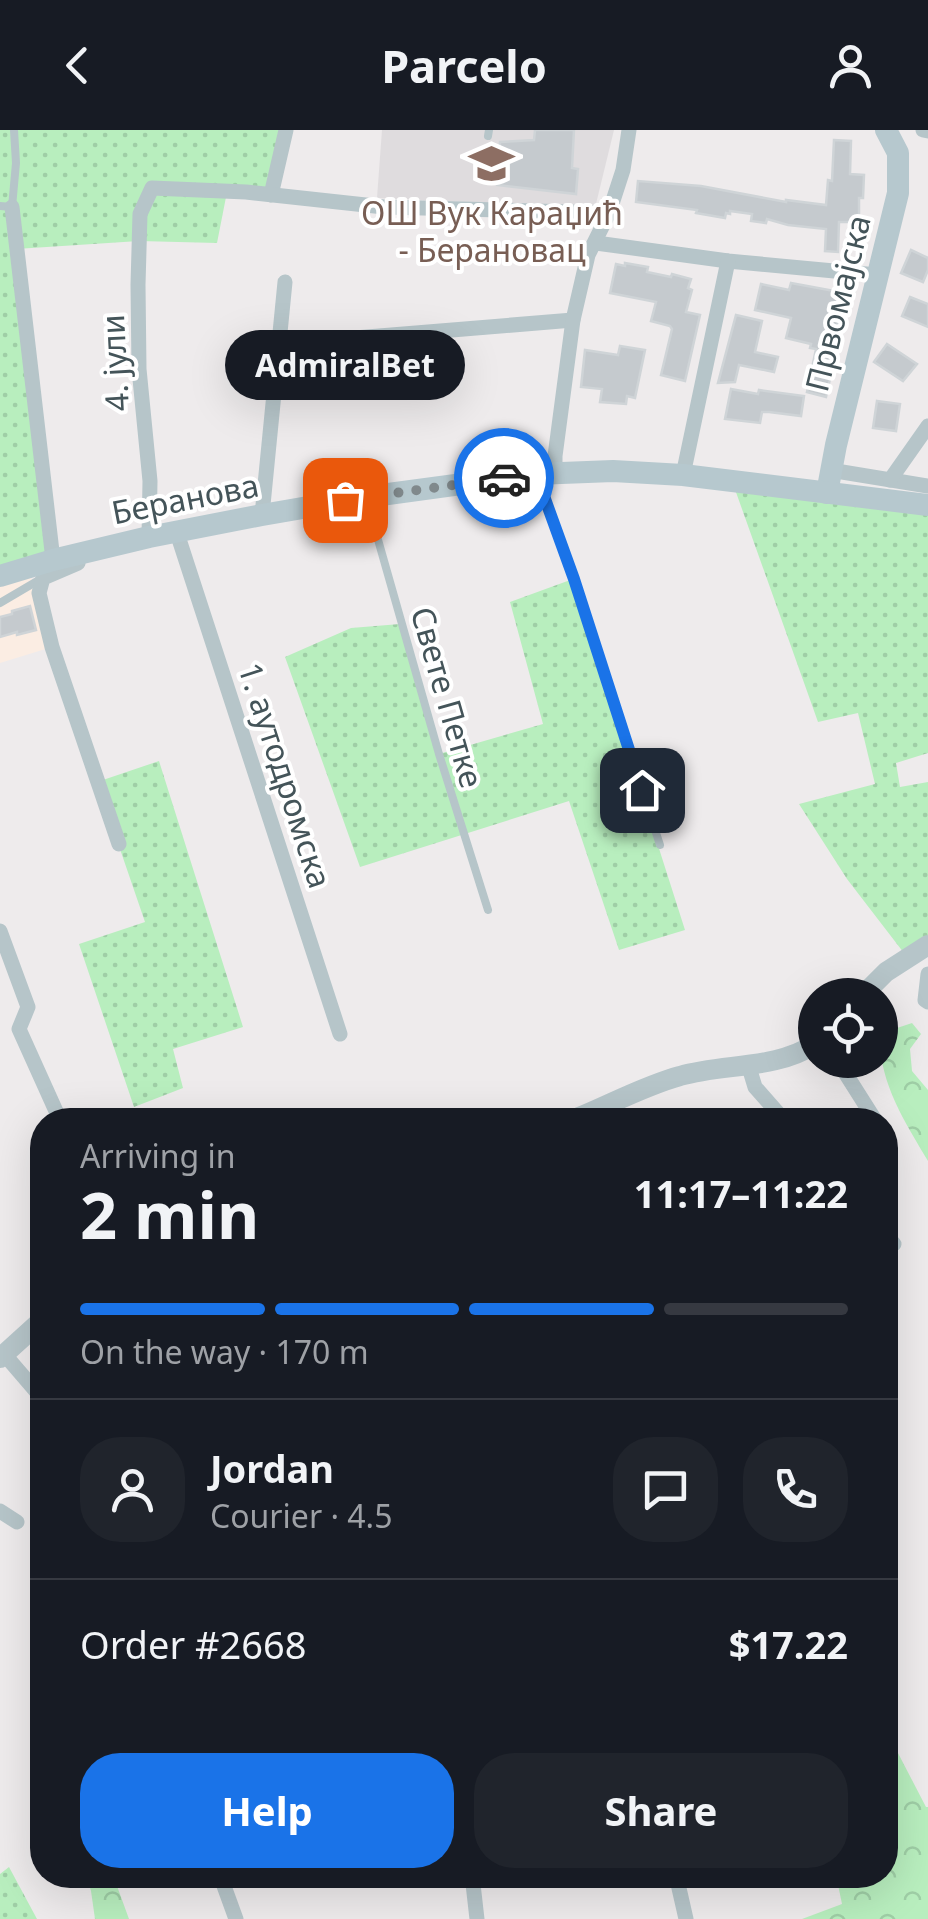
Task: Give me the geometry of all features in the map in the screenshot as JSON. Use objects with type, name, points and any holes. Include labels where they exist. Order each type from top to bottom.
[{"type":"main road","name":"Првомајска","points":[[829,481],[898,193],[898,153],[891,132]]},
{"type":"main road","name":"Беранова","points":[[0,576],[48,569],[141,539],[262,515],[546,474],[613,472],[829,481],[928,505]]},
{"type":"street","points":[[286,130],[271,195],[384,207],[607,216]]},
{"type":"street","points":[[546,474],[556,456],[573,320],[588,256],[623,170],[629,130]]},
{"type":"street","name":"4. јули","points":[[141,539],[150,481],[139,369],[140,214],[152,188],[271,195]]},
{"type":"street","points":[[6,206],[48,569],[39,593],[52,646],[118,844]]},
{"type":"street","points":[[607,216],[614,236],[624,246]]},
{"type":"street","points":[[596,243],[877,275]]},
{"type":"street","points":[[683,476],[728,261]]},
{"type":"street","points":[[262,515],[285,282]]},
{"type":"street","points":[[318,342],[573,320]]},
{"type":"street","points":[[890,480],[928,426]]},
{"type":"street","name":"Беранова","points":[[829,481],[890,480],[928,486]]},
{"type":"street","name":"1. аутодромска","points":[[178,533],[340,1034]]},
{"type":"street","points":[[0,931],[28,1007],[19,1029],[55,1108]]},
{"type":"street","points":[[880,978],[928,945]]},
{"type":"street","points":[[928,974],[928,1002]]},
{"type":"street","points":[[601,1108],[684,1074],[798,1054]]},
{"type":"street","points":[[748,1064],[755,1087],[773,1108]]},
{"type":"street","points":[[848,1078],[867,1108]]},
{"type":"street","points":[[30,1331],[1,1356],[30,1386]]},
{"type":"street","points":[[0,1511],[17,1522]]},
{"type":"street","points":[[225,1888],[236,1919]]},
{"type":"street","points":[[473,1888],[477,1919]]},
{"type":"street","points":[[679,1888],[686,1919]]},
{"type":"lane","points":[[6,206],[16,163],[14,130]]},
{"type":"lane","points":[[546,474],[574,579],[660,845]]},
{"type":"lane","name":"Свете Петке","points":[[366,497],[488,910]]},
{"type":"lane","points":[[0,603],[48,569]]},
{"type":"shaded area","name":"ОШ Вук Караџић - Берановац","points":[[382,130],[614,130],[595,208],[377,198]]},
{"type":"shaded area","points":[[28,567],[52,647],[0,663],[0,576]]},
{"type":"green space","points":[[0,130],[286,130],[271,195],[227,192],[217,243],[139,241],[16,249],[53,560],[0,576]]},
{"type":"green space","points":[[732,481],[928,505],[928,753],[896,763],[900,787],[928,782],[928,945],[907,957],[847,879],[799,804],[875,784],[858,713],[818,722]]},
{"type":"green space","points":[[573,579],[685,930],[619,950],[569,801],[360,867],[285,657],[351,628],[400,624],[439,754],[543,724],[510,602]]},
{"type":"green space","points":[[159,761],[243,1027],[173,1049],[183,1088],[134,1107],[79,944],[145,922],[97,782]]},
{"type":"green space","points":[[912,1023],[921,1034],[910,1049],[912,1071],[928,1090],[928,1161],[886,1078],[898,1078],[898,1028]]},
{"type":"green space","points":[[898,1753],[928,1807],[928,1919],[802,1919],[842,1904],[839,1888],[898,1888]]},
{"type":"green space","points":[[9,1867],[37,1919],[0,1919],[0,1874]]},
{"type":"green space","points":[[90,1888],[118,1888],[129,1919],[95,1919]]},
{"type":"building","points":[[535,130],[574,130],[572,168],[578,169],[576,194],[497,185],[500,142],[534,140]]},
{"type":"building","points":[[834,140],[851,141],[850,174],[864,175],[859,222],[839,222],[838,252],[825,251],[826,229],[767,219],[766,223],[751,221],[752,214],[730,211],[725,218],[636,202],[638,181],[701,186],[786,202],[826,205],[828,180],[832,181]]},
{"type":"building","points":[[911,250],[928,258],[923,282],[901,273]]},
{"type":"building","points":[[616,264],[648,267],[647,272],[691,279],[686,312],[700,315],[685,381],[661,375],[672,329],[651,321],[656,302],[610,293]]},
{"type":"building","points":[[791,283],[845,293],[828,364],[833,365],[826,397],[807,392],[816,349],[786,338],[791,318],[755,310],[761,284],[789,290]]},
{"type":"building","points":[[910,297],[928,304],[928,327],[902,316]]},
{"type":"building","points":[[736,315],[762,321],[755,352],[778,357],[774,372],[739,365],[735,382],[718,383]]},
{"type":"building","points":[[887,344],[917,364],[903,381],[874,362]]},
{"type":"building","points":[[620,346],[645,350],[635,398],[627,396],[626,404],[600,402],[602,389],[581,387],[585,350],[618,355]]},
{"type":"building","points":[[731,389],[804,396],[801,416],[762,412],[760,423],[725,419]]},
{"type":"building","points":[[877,401],[900,404],[896,431],[873,428]]},
{"type":"building","points":[[30,606],[36,630],[0,637],[0,617]]},
{"type":"way so far","points":[[345,500],[504,478]]},
{"type":"place","name":"ОШ Вук Караџић - Берановац","points":[[492,164]]},
{"type":"place","name":"AdmiralBet","points":[[345,500]]},
{"type":"route","points":[[504,478],[536,474],[642,790]]}]
